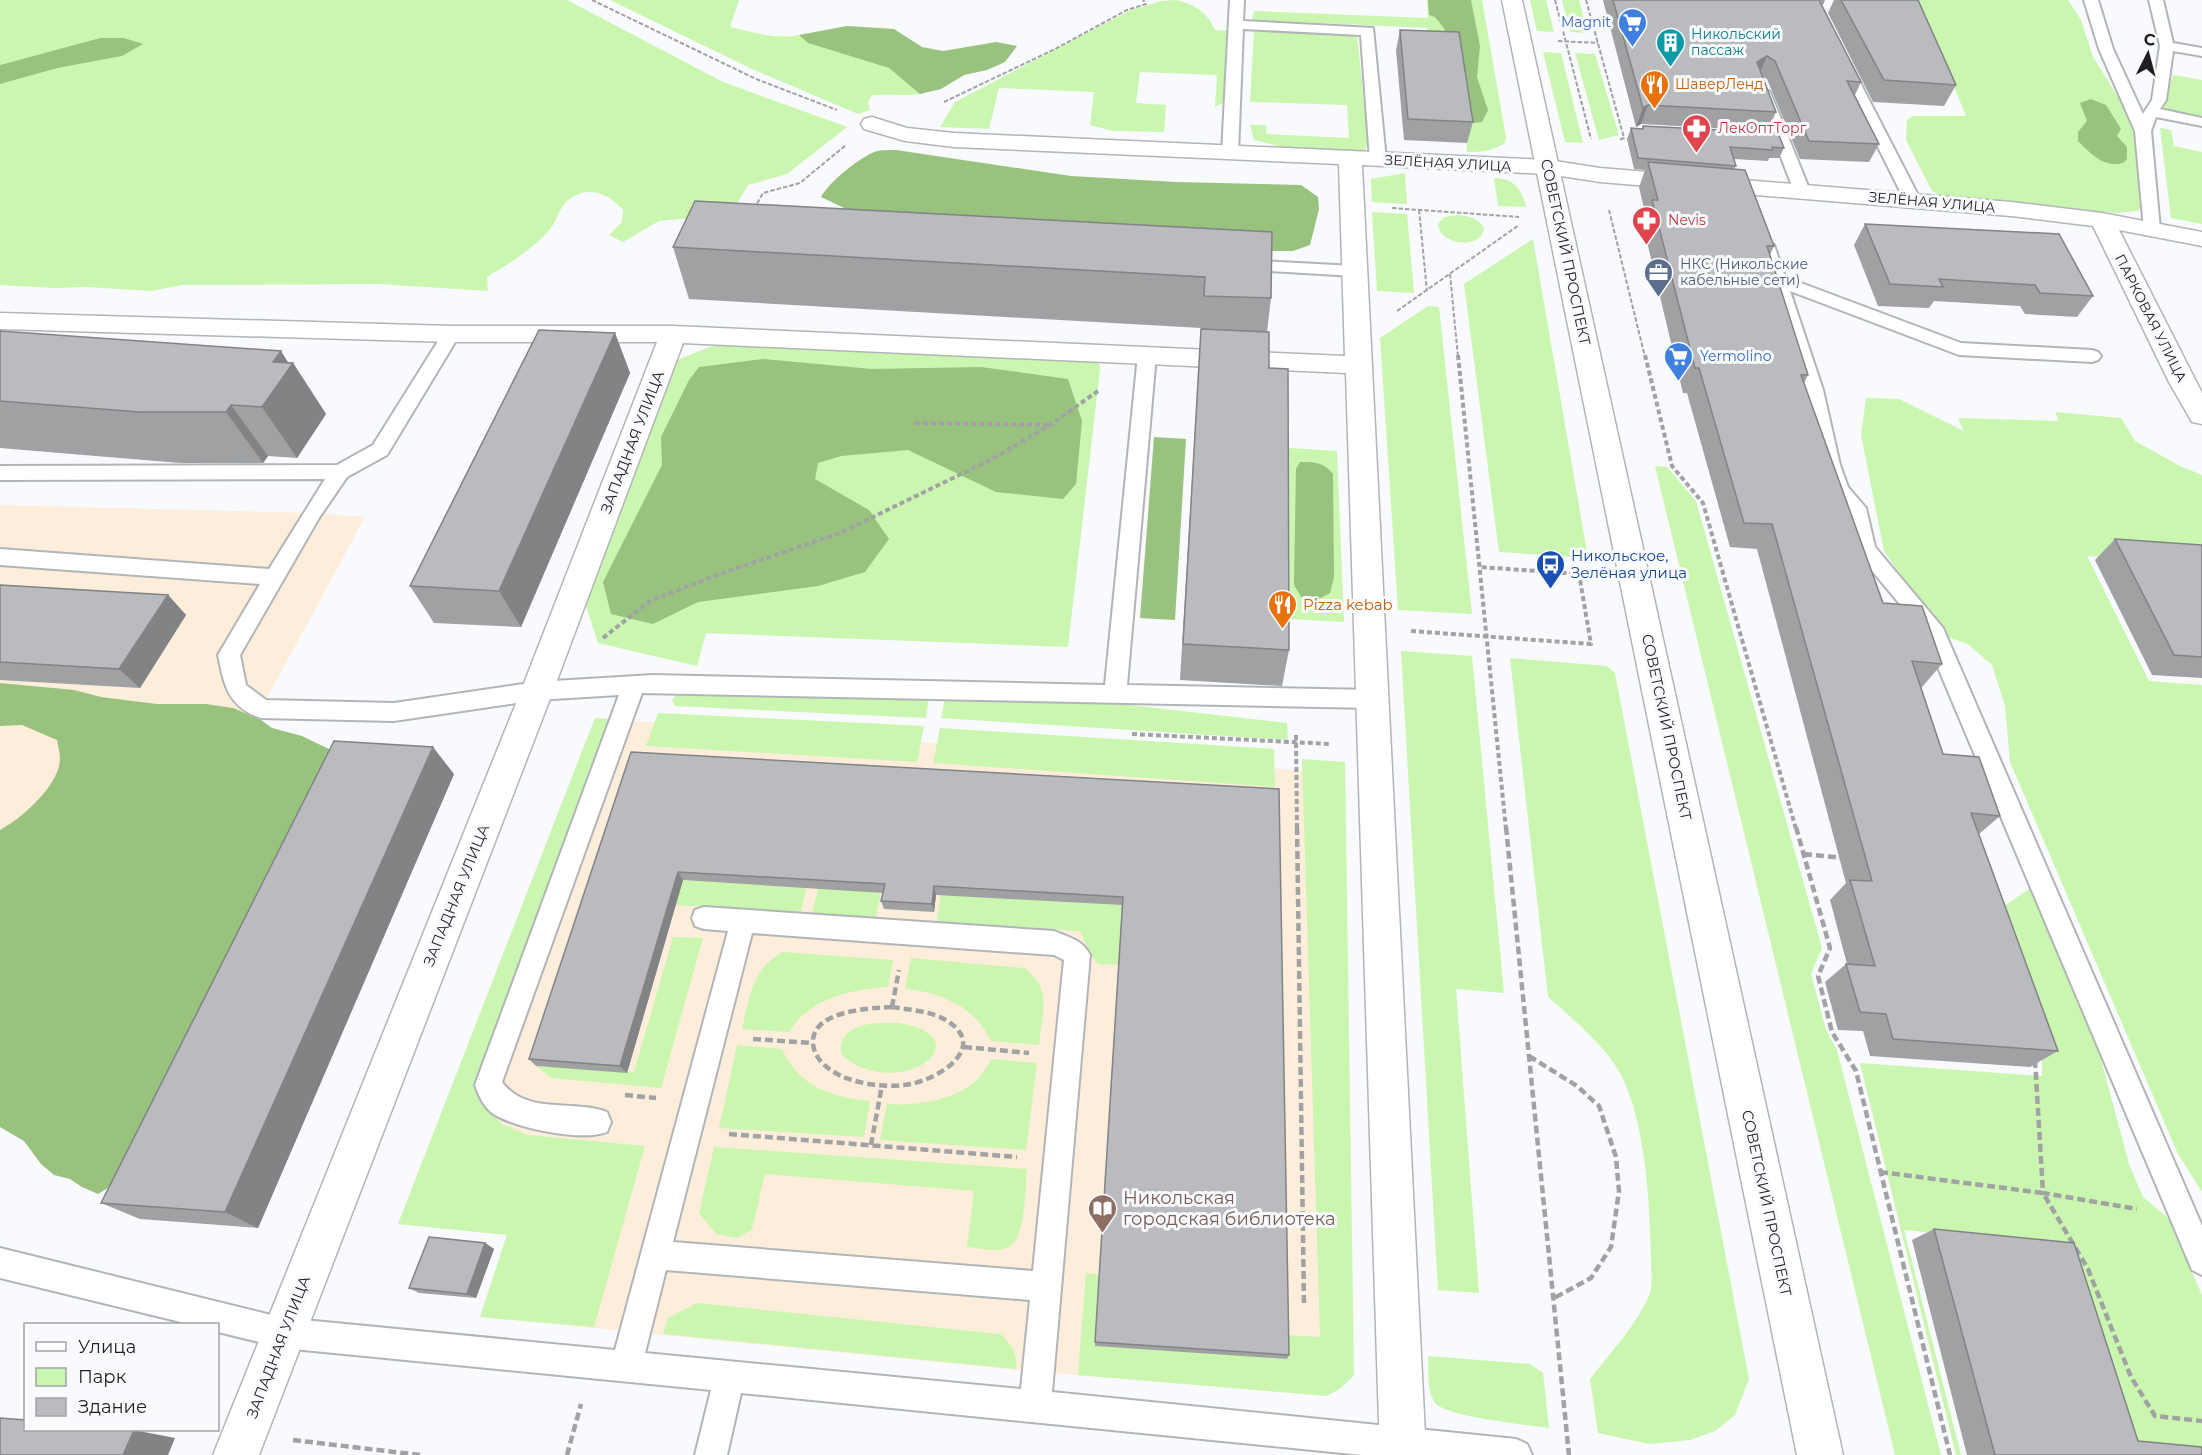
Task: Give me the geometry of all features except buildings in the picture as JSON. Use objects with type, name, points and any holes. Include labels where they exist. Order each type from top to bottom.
[{"type":"street","name":"СОВЕТСКИЙ ПРОСПЕКТ","points":[[1512,0],[1820,1455]]},
{"type":"street","name":"ЗЕЛЁНАЯ УЛИЦА","points":[[872,124],[905,134],[954,140],[1548,167],[1746,197],[1802,191],[2011,208],[2102,220],[2202,239]]},
{"type":"street","points":[[1364,159],[1352,206],[1403,1449]]},
{"type":"street","name":"ПАРКОВАЯ УЛИЦА","points":[[2102,220],[2182,382],[2202,415]]},
{"type":"street","points":[[0,321],[451,334],[673,334],[1147,355],[1358,351]]},
{"type":"street","name":"ЗАПАДНАЯ УЛИЦА","points":[[240,1444],[537,691],[673,334]]},
{"type":"lane","points":[[1230,153],[1237,0]]},
{"type":"lane","points":[[2091,0],[2106,49],[2143,131],[2152,229]]},
{"type":"lane","points":[[2143,131],[2159,100],[2167,46],[2156,0]]},
{"type":"lane","points":[[1237,25],[1368,31],[1364,159]]},
{"type":"lane","points":[[2167,46],[2202,52]]},
{"type":"lane","points":[[1836,48],[1912,201]]},
{"type":"lane","points":[[1758,80],[1775,137],[1802,191]]},
{"type":"lane","points":[[2151,112],[2202,122]]},
{"type":"lane","points":[[1760,229],[1814,390],[1830,465],[1839,490],[1856,508],[1864,549],[1932,628],[2202,1260]]},
{"type":"lane","points":[[1224,264],[1354,271]]},
{"type":"lane","points":[[1779,281],[1959,349],[2092,356]]},
{"type":"lane","points":[[451,334],[380,450],[340,472],[312,513],[229,655],[236,689],[261,709],[394,712],[537,691],[634,685],[1372,699]]},
{"type":"lane","points":[[1115,693],[1147,355]]},
{"type":"lane","points":[[0,473],[340,472]]},
{"type":"lane","points":[[0,557],[276,577]]},
{"type":"lane","points":[[597,1122],[544,1119],[501,1103],[488,1085],[634,685]]},
{"type":"lane","points":[[704,918],[1054,943],[1077,955],[1035,1406]]},
{"type":"lane","points":[[626,1366],[743,921]]},
{"type":"lane","points":[[655,1255],[1046,1287]]},
{"type":"lane","points":[[0,1263],[283,1333],[1035,1406],[1403,1449],[1516,1455]]},
{"type":"lane","points":[[711,1455],[729,1376]]},
{"type":"path","points":[[592,0],[756,79],[872,124],[800,183],[763,193],[753,211]]},
{"type":"path","points":[[943,102],[1055,49],[1127,10],[1146,4],[1143,0]]},
{"type":"path","points":[[1586,0],[1624,138]]},
{"type":"path","points":[[1352,206],[1497,214],[1528,218]]},
{"type":"path","points":[[1419,210],[1427,291]]},
{"type":"path","points":[[1358,351],[1427,291],[1520,224]]},
{"type":"path","points":[[1450,274],[1569,1455]]},
{"type":"path","points":[[598,643],[650,601],[717,575],[840,533],[994,459],[1050,425],[1147,355]]},
{"type":"path","points":[[1652,379],[1672,466],[1703,503],[1830,948],[1818,976],[1832,1032],[1856,1071],[1950,1455]]},
{"type":"path","points":[[915,423],[1050,425]]},
{"type":"path","points":[[1369,628],[1591,644],[1579,574],[1480,567]]},
{"type":"path","points":[[1296,698],[1294,770],[1304,1304]]},
{"type":"path","points":[[1803,854],[1846,859]]},
{"type":"path","points":[[892,1007],[913,1010],[949,1022],[958,1032],[964,1047],[960,1059],[935,1076],[900,1086],[882,1085],[836,1073],[821,1062],[812,1043],[814,1034],[821,1024],[837,1015],[869,1008],[892,1007]]},
{"type":"path","points":[[744,1038],[812,1043]]},
{"type":"path","points":[[964,1047],[1038,1054]]},
{"type":"path","points":[[1529,1056],[1577,1086],[1599,1106],[1616,1157],[1619,1191],[1611,1247],[1591,1278],[1554,1298]]},
{"type":"path","points":[[2035,1056],[2043,1193],[2088,1269],[2131,1377],[2155,1416],[2202,1421]]},
{"type":"path","points":[[870,1145],[882,1085]]},
{"type":"path","points":[[719,1134],[1024,1157]]},
{"type":"path","points":[[1880,1172],[2043,1193],[2182,1217]]},
{"type":"path","points":[[240,1444],[420,1455]]},
{"type":"shaded area","points":[[0,505],[312,513],[365,517],[261,709],[74,1036],[0,1030]]},
{"type":"shaded area","points":[[595,718],[1320,772],[1327,1396],[1038,1372],[480,1317],[507,1235],[398,1224]]},
{"type":"green space","points":[[0,0],[567,0],[723,82],[847,127],[787,174],[748,185],[731,214],[659,221],[623,242],[609,235],[622,222],[623,210],[617,204],[597,193],[589,192],[574,196],[564,204],[552,226],[536,243],[487,277],[488,291],[378,284],[183,285],[151,291],[0,285],[0,84],[58,68],[122,56],[100,38],[0,65]]},
{"type":"green space","points":[[610,0],[739,0],[730,27],[773,36],[799,35],[825,48],[889,68],[920,94],[872,95],[868,102],[870,110],[858,114],[752,69]]},
{"type":"green space","points":[[1176,0],[1199,10],[1208,18],[1215,30],[1229,31],[1225,102],[1215,107],[1217,75],[1140,72],[1136,103],[1166,105],[1164,132],[1113,131],[1090,125],[1094,92],[999,88],[989,129],[940,127],[955,102],[1129,11],[1161,1]]},
{"type":"green space","points":[[1427,0],[1482,0],[1506,137],[1505,143],[1500,146],[1467,152],[1459,50],[1431,49],[1427,28],[1252,20],[1254,11],[1428,18]]},
{"type":"green space","points":[[1428,0],[1471,0],[1480,46],[1477,77],[1488,110],[1482,122],[1474,123],[1470,120],[1444,28],[1435,17],[1429,15]]},
{"type":"green space","points":[[1530,0],[1546,0],[1554,32],[1537,31]]},
{"type":"green space","points":[[1562,0],[1579,0],[1588,33],[1570,32]]},
{"type":"green space","points":[[1906,0],[2068,0],[2081,20],[2093,57],[2149,146],[2143,206],[2137,211],[2117,213],[1939,195],[1932,191],[1906,140],[1907,120],[1913,116],[1966,116],[1941,55]]},
{"type":"green space","points":[[847,26],[894,29],[922,47],[943,51],[996,42],[1017,46],[1005,62],[987,70],[964,75],[941,89],[920,94],[889,68],[808,43],[799,35]]},
{"type":"green space","points":[[1254,30],[1357,35],[1368,141],[1365,151],[1291,149],[1254,140],[1250,125],[1266,125],[1266,134],[1349,138],[1347,105],[1250,102]]},
{"type":"green space","points":[[100,38],[124,38],[143,44],[122,56],[58,68],[0,84],[0,65]]},
{"type":"green space","points":[[1543,52],[1561,53],[1583,143],[1565,142]]},
{"type":"green space","points":[[1575,53],[1595,54],[1619,135],[1599,140]]},
{"type":"green space","points":[[2173,75],[2202,80],[2202,118],[2162,111]]},
{"type":"green space","points":[[2091,99],[2106,105],[2121,129],[2117,136],[2127,147],[2127,159],[2123,163],[2104,162],[2078,141],[2078,132],[2087,121],[2080,103]]},
{"type":"green space","points":[[2160,128],[2171,130],[2174,146],[2202,152],[2202,224],[2171,218]]},
{"type":"green space","points":[[896,150],[1071,176],[1176,182],[1301,185],[1318,197],[1319,209],[1310,245],[1293,251],[1273,251],[865,218],[821,197],[838,178],[862,158],[877,151]]},
{"type":"green space","points":[[1405,173],[1407,204],[1372,202],[1371,179]]},
{"type":"green space","points":[[1494,178],[1512,182],[1522,195],[1526,207],[1498,206]]},
{"type":"green space","points":[[1372,212],[1407,214],[1414,293],[1377,291]]},
{"type":"green space","points":[[1457,215],[1476,220],[1484,228],[1476,240],[1452,241],[1440,231],[1438,224],[1444,217]]},
{"type":"green space","points":[[1533,239],[1588,558],[1499,552],[1464,284]]},
{"type":"green space","points":[[1428,306],[1439,307],[1472,614],[1398,610],[1380,338]]},
{"type":"green space","points":[[717,344],[1098,360],[1100,369],[1068,647],[706,633],[697,666],[598,643],[585,603],[675,361]]},
{"type":"green space","points":[[763,359],[872,369],[981,367],[1068,379],[1082,421],[1076,484],[1063,499],[996,492],[908,450],[841,456],[818,463],[815,479],[869,510],[889,539],[865,572],[818,586],[698,602],[653,624],[611,614],[603,582],[662,465],[661,437],[689,380],[699,367]]},
{"type":"green space","points":[[1866,398],[1899,399],[1964,431],[1958,418],[2059,421],[2055,412],[2121,418],[2135,441],[2180,466],[2202,475],[2202,562],[2087,556],[2149,681],[2202,685],[2202,1192],[2178,1154],[2010,762],[2005,706],[1992,665],[1968,644],[1942,635],[1884,551],[1861,435]]},
{"type":"green space","points":[[1154,437],[1186,439],[1175,620],[1140,618]]},
{"type":"green space","points":[[1289,448],[1337,451],[1344,622],[1290,619]]},
{"type":"green space","points":[[1300,462],[1318,464],[1326,467],[1333,474],[1334,577],[1330,593],[1313,602],[1303,600],[1294,585],[1296,469]]},
{"type":"green space","points":[[1655,466],[1667,467],[1696,501],[1822,948],[1811,974],[1826,1030],[1837,1050],[1941,1455],[1895,1455]]},
{"type":"green space","points":[[1401,651],[1472,656],[1504,993],[1456,989],[1479,1293],[1438,1290]]},
{"type":"green space","points":[[1510,658],[1607,666],[1615,673],[1749,1379],[1735,1415],[1715,1431],[1690,1440],[1649,1444],[1598,1433],[1590,1379],[1631,1327],[1645,1305],[1651,1289],[1645,1165],[1636,1115],[1620,1073],[1597,1043],[1548,997]]},
{"type":"green space","points":[[0,683],[74,690],[101,697],[157,704],[206,704],[233,708],[261,720],[272,728],[302,736],[333,751],[131,1174],[98,1194],[70,1179],[54,1175],[41,1164],[24,1141],[0,1127],[0,830],[19,818],[38,800],[53,780],[60,759],[57,740],[22,725],[0,726]]},
{"type":"green space","points":[[678,693],[929,698],[926,718],[675,706],[672,700]]},
{"type":"green space","points":[[945,698],[1120,704],[1287,723],[1288,740],[941,718]]},
{"type":"green space","points":[[658,713],[924,726],[917,762],[646,746]]},
{"type":"green space","points":[[595,718],[609,719],[481,1081],[481,1102],[502,1124],[528,1135],[645,1146],[594,1327],[480,1317],[507,1235],[398,1224]]},
{"type":"green space","points":[[940,728],[1274,749],[1275,787],[933,763]]},
{"type":"green space","points":[[1302,759],[1345,762],[1354,1375],[1341,1388],[1327,1396],[1078,1375],[1086,1273],[1099,1275],[1286,1335],[1320,1337]]},
{"type":"green space","points":[[682,880],[806,888],[801,912],[675,905]]},
{"type":"green space","points":[[2032,887],[2096,1041],[2129,1164],[2143,1197],[2168,1218],[2202,1295],[2202,1448],[2112,1438],[2051,1244],[1904,1230],[1961,1455],[1956,1455],[1860,1063],[2042,1076],[2042,1057],[1991,915]]},
{"type":"green space","points":[[818,888],[881,893],[876,917],[812,914]]},
{"type":"green space","points":[[941,895],[1123,905],[1119,965],[1098,964],[1079,931],[937,921]]},
{"type":"green space","points":[[673,937],[703,938],[661,1088],[551,1078],[536,1066],[634,1072]]},
{"type":"green space","points":[[783,952],[893,960],[888,987],[860,990],[832,998],[807,1011],[789,1032],[742,1029],[750,995],[758,975],[764,966]]},
{"type":"green space","points":[[911,958],[1024,968],[1039,984],[1044,1002],[1039,1045],[991,1041],[976,1019],[955,1003],[931,994],[905,989]]},
{"type":"green space","points":[[899,1023],[924,1031],[935,1041],[934,1053],[924,1063],[907,1071],[886,1073],[863,1068],[841,1054],[842,1043],[852,1030],[870,1024]]},
{"type":"green space","points":[[737,1045],[782,1049],[797,1073],[818,1088],[842,1097],[870,1101],[864,1137],[719,1128]]},
{"type":"green space","points":[[992,1059],[1037,1063],[1026,1150],[880,1140],[887,1104],[923,1103],[947,1097],[978,1079]]},
{"type":"green space","points":[[714,1147],[1027,1169],[1022,1222],[1015,1240],[1006,1248],[995,1250],[967,1247],[974,1191],[765,1174],[752,1229],[738,1238],[716,1234],[699,1213]]},
{"type":"green space","points":[[697,1303],[1000,1334],[1013,1349],[1016,1369],[663,1334],[668,1318]]},
{"type":"green space","points":[[1428,1356],[1530,1364],[1543,1373],[1549,1428],[1471,1416],[1442,1408],[1435,1403],[1430,1392]]},
{"type":"place","name":"Magnit","points":[[1632,48]]},
{"type":"place","name":"Никольский пассаж","points":[[1670,68]]},
{"type":"place","name":"ШаверЛенд","points":[[1654,110]]},
{"type":"place","name":"ЛекОптТорг","points":[[1697,154]]},
{"type":"place","name":"Nevis","points":[[1647,246]]},
{"type":"place","name":"НКС (Никольские кабельные сети)","points":[[1659,298]]},
{"type":"place","name":"Yermolino","points":[[1679,382]]},
{"type":"place","name":"Никольское, Зелёная улица","points":[[1550,590]]},
{"type":"place","name":"Pizza kebab","points":[[1282,630]]},
{"type":"place","name":"Никольская городская библиотека","points":[[1102,1234]]}]
